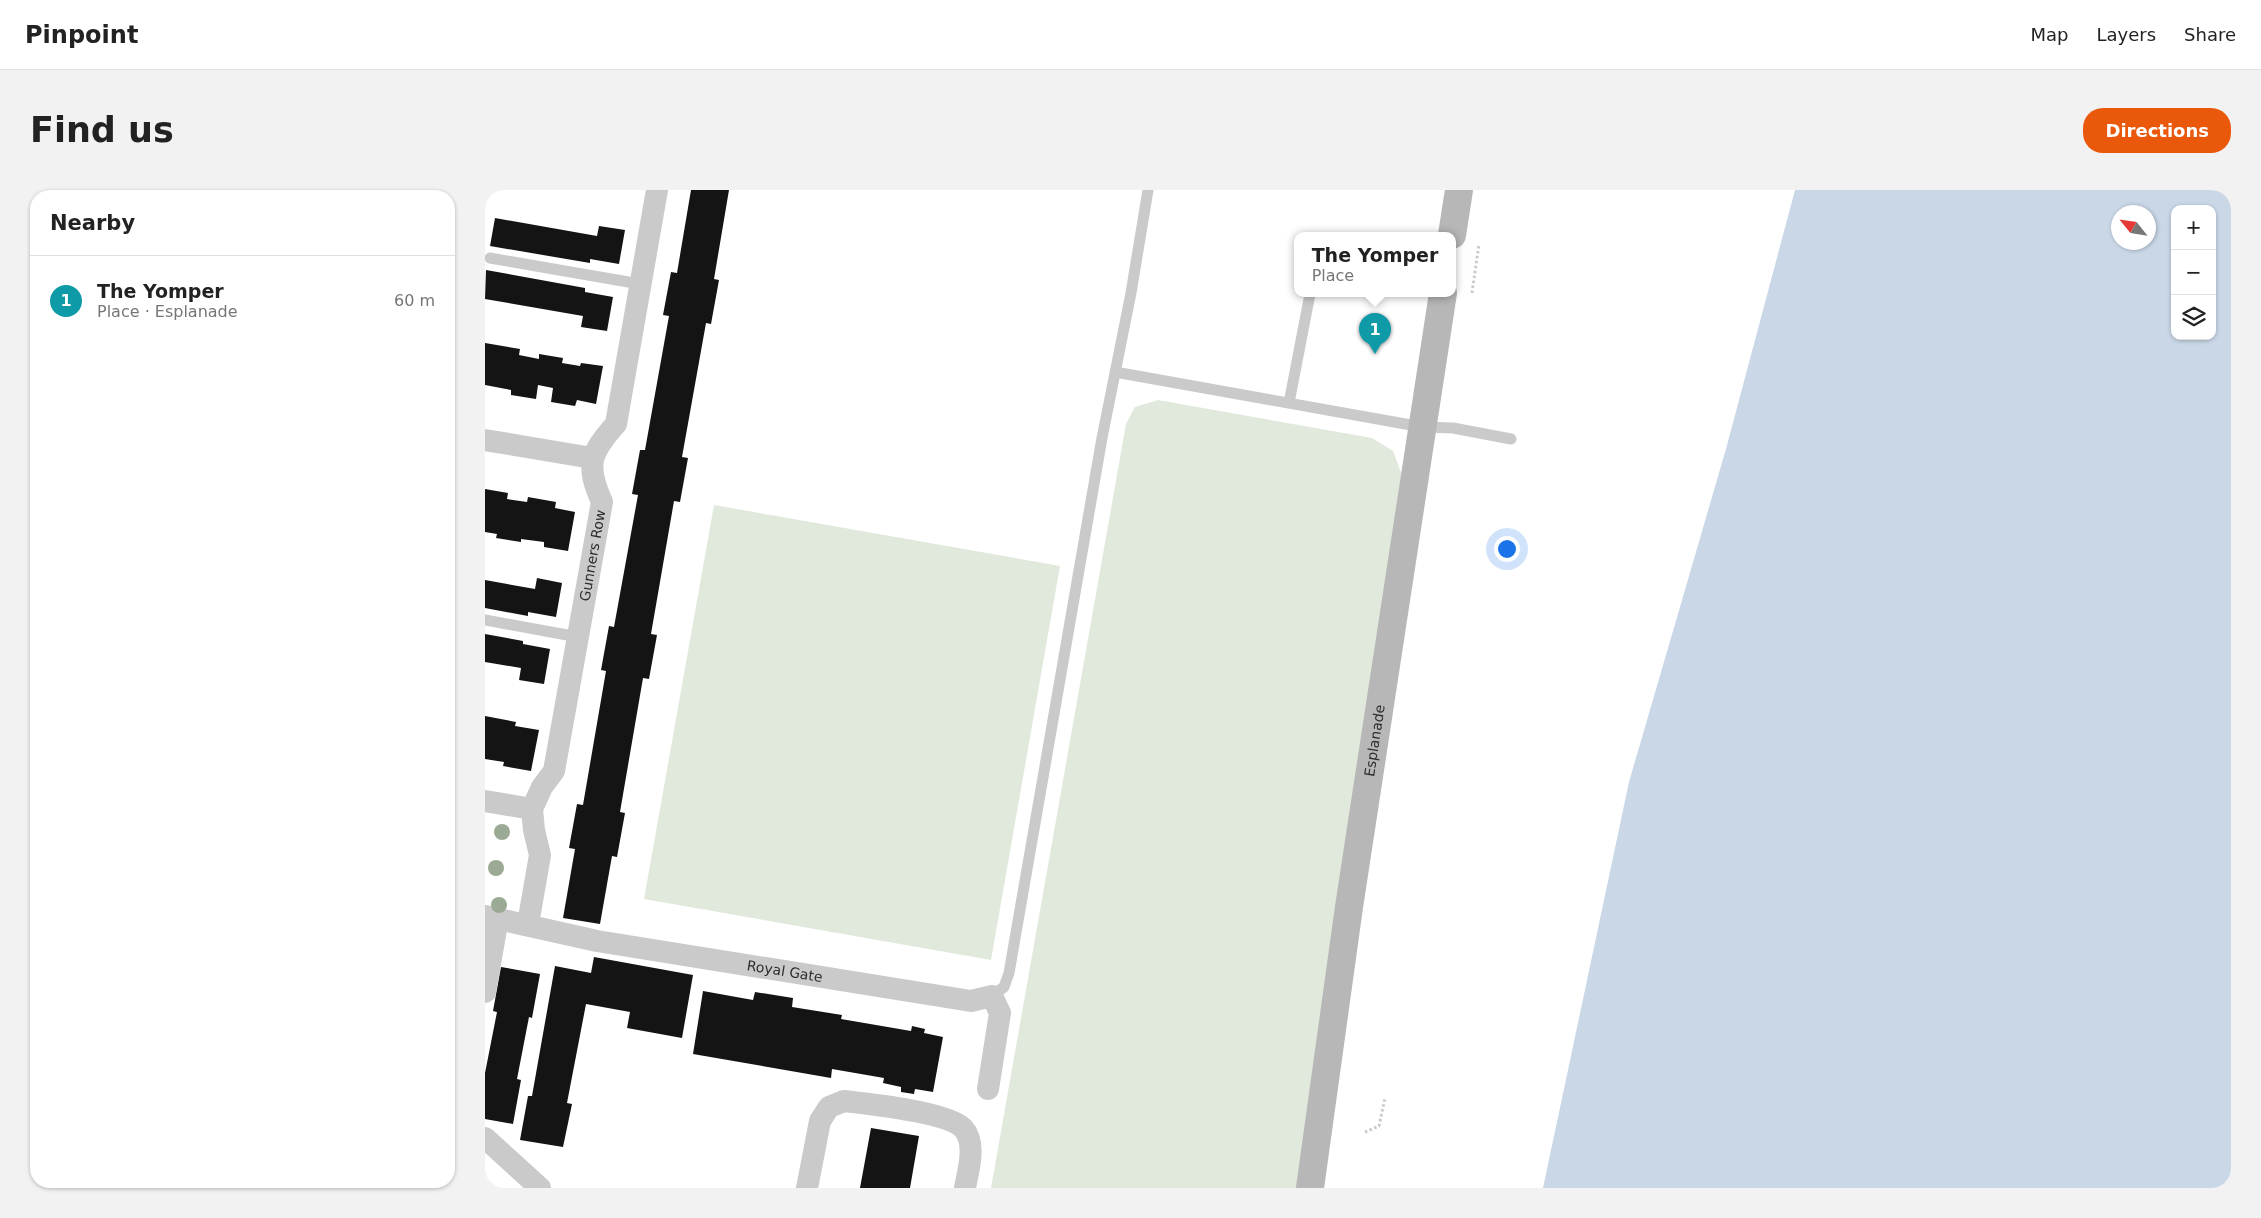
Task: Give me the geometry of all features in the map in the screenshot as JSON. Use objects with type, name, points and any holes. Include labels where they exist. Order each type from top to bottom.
[{"type":"street","points":[[485,440],[592,458],[601,441],[616,424],[657,190]]},
{"type":"street","points":[[1452,232],[1459,190]]},
{"type":"street","name":"Esplanade","points":[[1310,1188],[1349,907],[1442,297]]},
{"type":"street","name":"Gunners Row","points":[[528,924],[540,855],[533,830],[532,810],[542,787],[555,771],[602,502],[593,481],[592,458]]},
{"type":"street","points":[[485,801],[532,810]]},
{"type":"street","points":[[485,992],[492,917]]},
{"type":"street","name":"Royal Gate","points":[[492,917],[597,941],[961,1000],[971,1001],[992,996]]},
{"type":"street","points":[[988,1089],[1000,1014],[992,996]]},
{"type":"street","points":[[807,1188],[820,1121],[829,1107],[844,1101],[948,1118],[964,1129],[971,1149],[965,1188]]},
{"type":"street","points":[[485,1138],[540,1188]]},
{"type":"lane","points":[[992,996],[1004,987],[1009,973],[1148,190]]},
{"type":"lane","points":[[490,258],[640,284]]},
{"type":"lane","points":[[1289,404],[1309,297]]},
{"type":"lane","points":[[1115,372],[1422,427],[1453,428],[1511,439]]},
{"type":"lane","points":[[485,620],[578,637]]},
{"type":"path","points":[[1365,1132],[1379,1126],[1385,1098]]},
{"type":"shaded area","points":[[1158,400],[1372,438],[1393,451],[1402,475],[1297,1188],[991,1188],[1126,424],[1135,407]]},
{"type":"shaded area","points":[[714,505],[1060,566],[991,960],[644,899]]},
{"type":"water","points":[[1795,190],[2231,190],[2231,1188],[1543,1188],[1629,782],[1726,449]]},
{"type":"building","points":[[691,190],[729,190],[714,279],[719,280],[711,324],[706,323],[682,457],[688,458],[680,502],[674,501],[651,634],[657,635],[649,679],[643,678],[620,812],[625,813],[617,857],[612,856],[600,924],[563,918],[575,849],[569,848],[577,804],[583,805],[606,671],[601,670],[609,626],[614,627],[638,495],[632,494],[640,450],[645,450],[669,316],[663,315],[671,272],[677,273]]},
{"type":"building","points":[[495,218],[597,236],[599,226],[625,230],[619,264],[590,259],[590,263],[490,246]]},
{"type":"building","points":[[486,270],[585,288],[585,292],[613,297],[607,331],[581,327],[583,316],[485,299]]},
{"type":"building","points":[[485,343],[520,349],[519,355],[539,359],[539,354],[563,358],[562,363],[580,366],[581,363],[603,366],[596,404],[577,400],[575,406],[551,402],[553,388],[538,385],[536,399],[511,395],[511,390],[485,385]]},
{"type":"building","points":[[485,489],[508,493],[507,499],[527,502],[528,497],[556,502],[555,508],[575,512],[568,551],[544,547],[544,542],[521,539],[521,542],[496,538],[497,534],[485,532]]},
{"type":"building","points":[[537,578],[562,583],[556,617],[528,612],[528,616],[485,608],[485,580],[535,589]]},
{"type":"building","points":[[485,634],[523,641],[523,644],[550,649],[544,684],[519,680],[521,668],[485,662]]},
{"type":"building","points":[[485,716],[516,722],[515,726],[539,730],[531,771],[503,766],[504,762],[485,759]]},
{"type":"building","points":[[594,957],[693,975],[682,1038],[627,1028],[630,1012],[586,1004],[567,1103],[572,1104],[563,1147],[520,1140],[528,1096],[532,1096],[555,966],[591,973]]},
{"type":"building","points":[[501,967],[540,974],[532,1018],[529,1017],[517,1079],[521,1080],[513,1124],[485,1119],[485,1073],[497,1012],[493,1011]]},
{"type":"building","points":[[703,991],[753,1000],[755,992],[793,998],[792,1007],[842,1015],[841,1019],[911,1031],[912,1026],[925,1029],[924,1033],[943,1037],[933,1092],[915,1089],[914,1094],[901,1092],[901,1087],[883,1083],[884,1078],[832,1069],[831,1078],[693,1054]]},
{"type":"building","points":[[871,1128],[919,1136],[910,1188],[860,1188]]},
{"type":"place","name":"The Yomper","points":[[1375,354]]}]
